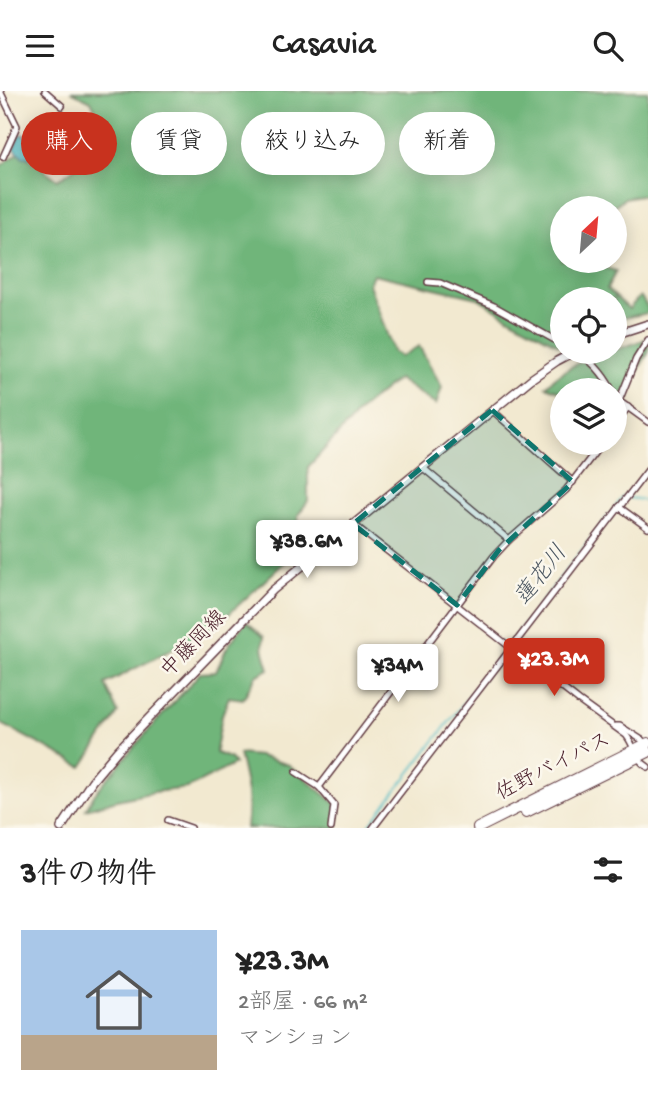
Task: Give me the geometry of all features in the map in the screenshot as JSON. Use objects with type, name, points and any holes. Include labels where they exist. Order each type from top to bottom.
[{"type":"highway","name":"佐野バイパス","points":[[492,828],[635,754],[645,742]]},
{"type":"highway","name":"佐野バイパス","points":[[478,828],[635,754],[648,752]]},
{"type":"main road","points":[[627,331],[648,324]]},
{"type":"main road","name":"中藤岡線","points":[[61,828],[105,764],[273,590],[492,410],[554,364]]},
{"type":"street","points":[[0,91],[17,126],[3,157]]},
{"type":"street","points":[[45,91],[62,106]]},
{"type":"street","points":[[428,282],[440,283],[494,306],[550,337]]},
{"type":"street","points":[[627,381],[648,340]]},
{"type":"street","points":[[593,364],[606,378]]},
{"type":"street","points":[[628,407],[648,422]]},
{"type":"street","points":[[492,410],[573,482]]},
{"type":"street","points":[[319,787],[494,556],[559,497],[593,455]]},
{"type":"street","points":[[422,467],[509,540]]},
{"type":"street","points":[[373,828],[510,646],[648,470]]},
{"type":"street","points":[[620,507],[648,528]]},
{"type":"street","points":[[353,524],[630,738],[635,754],[648,767]]},
{"type":"street","points":[[613,725],[620,726],[645,742]]},
{"type":"street","points":[[296,772],[319,787],[334,805],[331,828]]},
{"type":"street","points":[[168,820],[191,828]]},
{"type":"highlighted area","points":[[492,410],[573,482],[499,550],[457,605],[353,524]]},
{"type":"green space","points":[[71,91],[648,91],[648,196],[550,196],[550,273],[615,273],[608,287],[550,287],[550,340],[478,298],[373,274],[369,284],[393,351],[400,357],[419,346],[442,387],[436,405],[398,379],[363,407],[308,467],[308,501],[298,515],[299,530],[304,537],[290,557],[215,627],[105,684],[118,713],[82,767],[0,723],[0,166],[20,152],[21,175],[51,175],[58,180],[65,175],[117,175],[117,112],[96,112],[91,101]]},
{"type":"green space","points":[[641,297],[648,313],[627,317],[627,307],[629,309]]},
{"type":"green space","points":[[648,338],[648,353],[627,389],[627,378],[555,378],[576,364],[627,364],[627,346]]},
{"type":"green space","points":[[246,621],[264,637],[263,649],[269,669],[256,676],[243,699],[229,697],[222,715],[216,753],[230,758],[235,764],[188,788],[154,792],[86,809],[136,744],[200,673],[216,672],[226,649]]},
{"type":"green space","points":[[239,754],[259,756],[289,765],[335,803],[339,812],[336,828],[246,828],[247,790]]},
{"type":"water","points":[[21,134],[21,155],[14,148]]},
{"type":"waterway","name":"蓮花川","points":[[367,828],[623,497],[648,501]]}]
